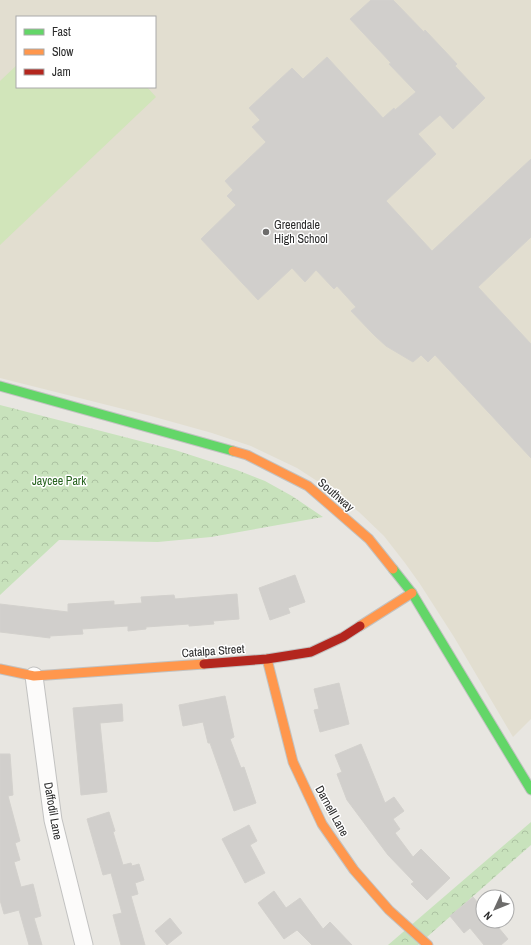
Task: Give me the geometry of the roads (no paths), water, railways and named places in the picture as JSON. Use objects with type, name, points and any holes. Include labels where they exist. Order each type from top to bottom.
[{"type":"street","name":"Southway","points":[[0,386],[247,454],[308,486],[369,539],[412,593],[531,790]]},
{"type":"street","name":"Catalpa Street","points":[[0,669],[34,676],[267,659],[311,652],[343,637],[412,593]]},
{"type":"street","name":"Darnell Lane","points":[[267,659],[293,762],[322,824],[354,870],[389,910],[428,945]]},
{"type":"street","name":"Daffodil Lane","points":[[34,676],[53,820],[84,945]]},
{"type":"place","name":"Greendale High School","points":[[266,232]]},
{"type":"park label","name":"Jaycee Park","points":[[59,481]]}]
